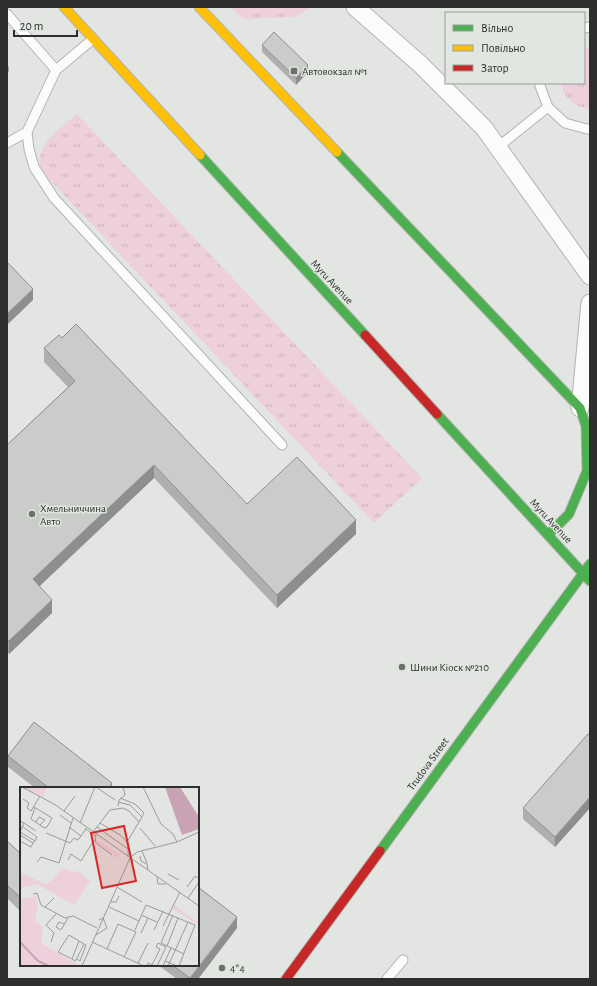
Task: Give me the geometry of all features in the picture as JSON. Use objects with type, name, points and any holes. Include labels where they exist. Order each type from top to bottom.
[{"type":"main road","name":"Myru Avenue","points":[[64,7],[590,581]]},
{"type":"main road","points":[[199,7],[580,408],[586,426],[587,471],[569,514],[548,535]]},
{"type":"main road","name":"Trudova Street","points":[[286,979],[590,564]]},
{"type":"street","points":[[355,7],[420,64],[484,128],[590,276]]},
{"type":"street","points":[[580,408],[590,303]]},
{"type":"lane","points":[[7,14],[56,70]]},
{"type":"lane","points":[[7,143],[27,132],[56,70],[93,39]]},
{"type":"lane","points":[[540,84],[548,107],[565,123],[587,130],[590,129]]},
{"type":"lane","points":[[498,146],[548,107]]},
{"type":"lane","points":[[27,132],[29,149],[34,167],[54,198],[282,445]]},
{"type":"lane","points":[[388,979],[403,960]]},
{"type":"green space","points":[[229,7],[310,7],[296,17],[244,19]]},
{"type":"green space","points":[[590,48],[590,109],[575,105],[565,95],[560,84],[585,84],[585,49]]},
{"type":"green space","points":[[77,114],[422,478],[374,523],[46,176],[40,165],[40,157],[43,149],[52,136]]},
{"type":"building","points":[[274,32],[308,65],[296,78],[262,45]]},
{"type":"building","points":[[7,262],[33,289],[7,314]]},
{"type":"building","points":[[76,324],[247,504],[297,457],[356,520],[277,595],[154,465],[33,579],[52,600],[9,641],[7,639],[7,445],[75,381],[44,348],[59,335],[62,338]]},
{"type":"building","points":[[34,722],[112,783],[110,787],[48,787],[8,756]]},
{"type":"building","points":[[588,734],[590,735],[590,797],[555,837],[523,808]]},
{"type":"building","points":[[7,841],[20,853],[20,897],[7,885]]},
{"type":"building","points":[[199,888],[237,917],[190,978],[173,966],[199,966]]},
{"type":"traffic: fast","points":[[337,152],[580,408],[586,426],[587,471],[569,514],[548,535]]},
{"type":"traffic: fast","points":[[200,155],[365,335]]},
{"type":"traffic: fast","points":[[437,414],[590,581]]},
{"type":"traffic: fast","points":[[380,851],[590,564]]},
{"type":"traffic: slow","points":[[64,7],[200,155]]},
{"type":"traffic: slow","points":[[199,7],[337,152]]},
{"type":"traffic: jam","points":[[365,335],[437,414]]},
{"type":"traffic: jam","points":[[286,979],[380,851]]},
{"type":"place","name":"Автовокзал №1","points":[[294,71]]},
{"type":"place","name":"Хмельниччина Авто","points":[[32,514]]},
{"type":"place","name":"Шини Кіоск №210","points":[[402,667]]},
{"type":"place","name":"4*4","points":[[222,968]]}]
